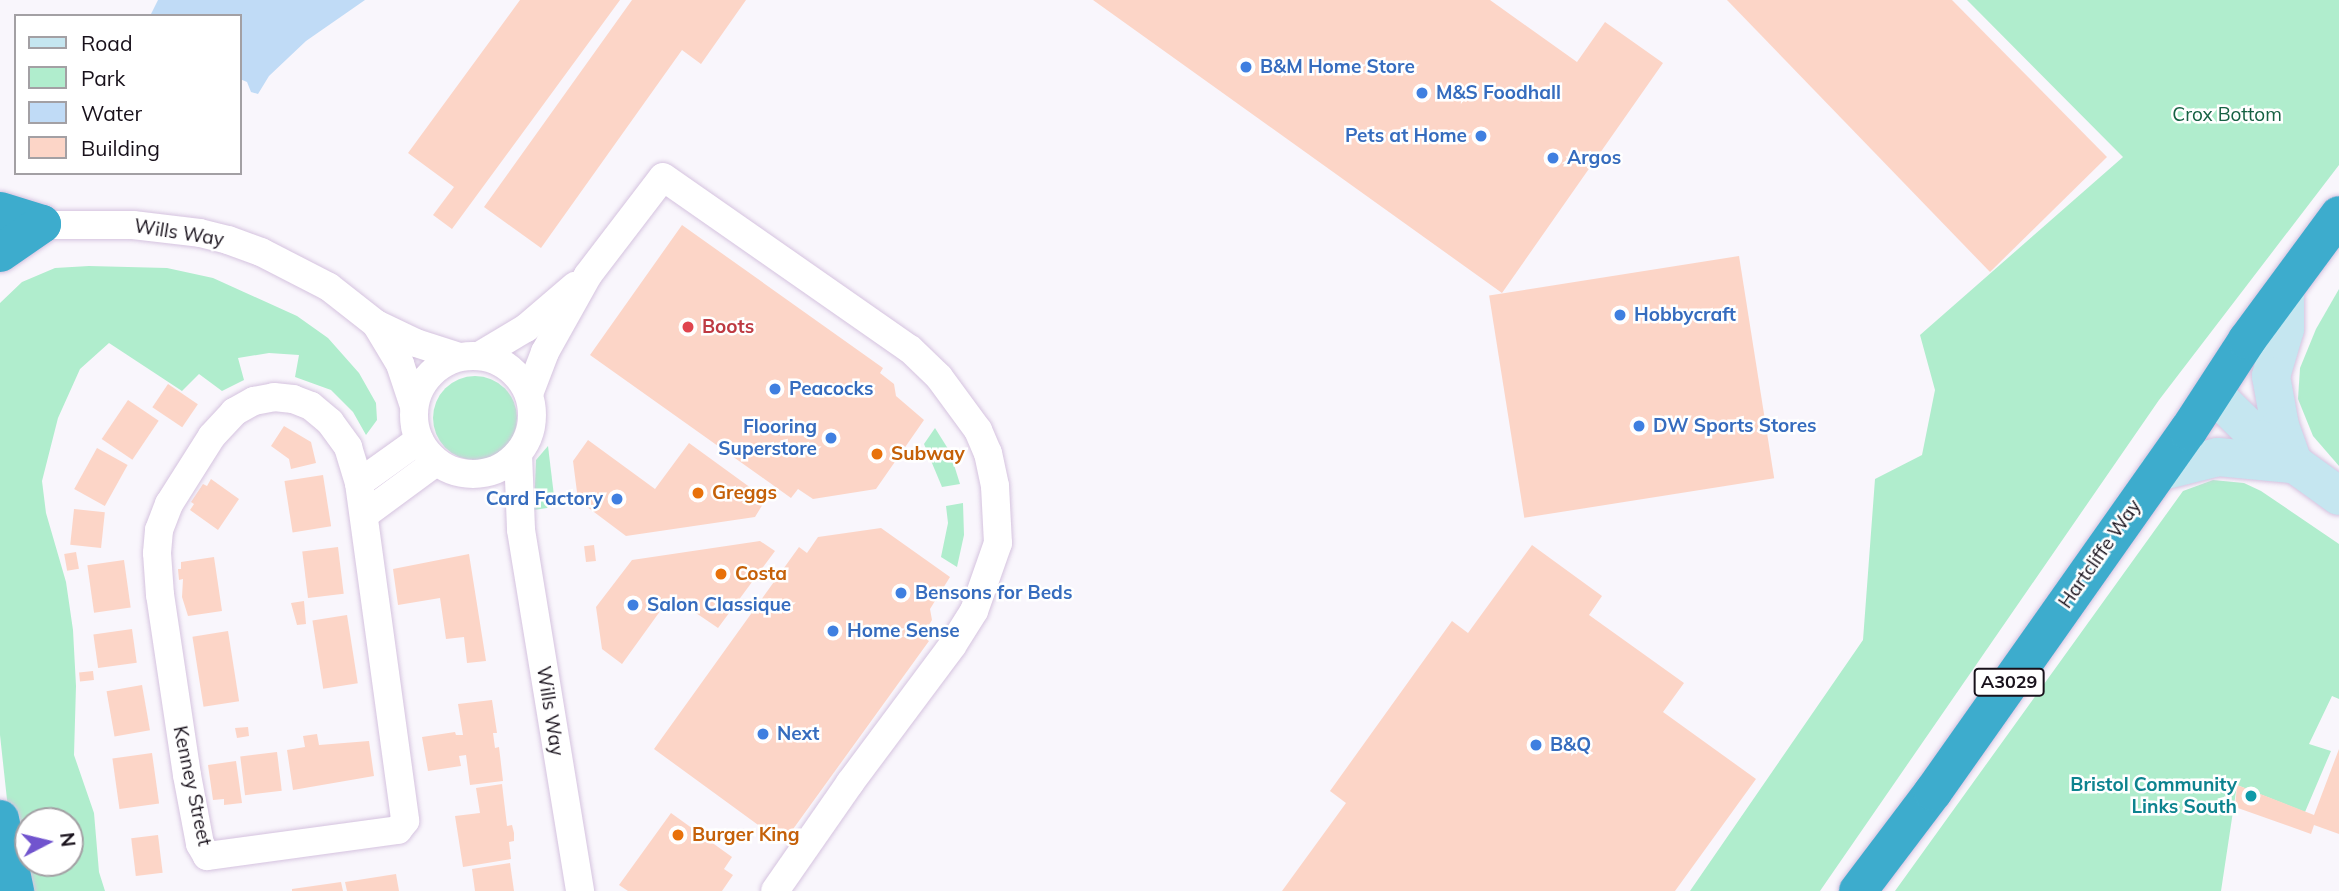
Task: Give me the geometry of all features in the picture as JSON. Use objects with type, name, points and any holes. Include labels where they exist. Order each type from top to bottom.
[{"type":"highway","points":[[0,211],[42,224]]},
{"type":"highway","name":"Hartcliffe Way","points":[[1858,891],[1933,792],[2339,215]]},
{"type":"highway","points":[[0,253],[42,224]]},
{"type":"highway","points":[[0,819],[15,891]]},
{"type":"street","name":"Wills Way","points":[[528,394],[545,352],[588,275],[663,177],[910,349],[939,377],[978,430],[988,453],[995,486],[998,543],[974,611],[952,646],[850,783],[775,891]]},
{"type":"street","name":"Wills Way","points":[[0,226],[133,225],[200,233],[228,240],[261,252],[330,287],[376,324],[416,343],[500,362],[517,375],[528,394],[532,424],[518,454],[521,530],[580,891]]},
{"type":"street","name":"Wills Way","points":[[427,451],[413,424],[418,389],[428,375],[442,363],[469,356],[526,328],[588,275]]},
{"type":"street","points":[[2285,289],[2285,329],[2271,376],[2280,426],[2294,465]]},
{"type":"street","name":"Wills Way","points":[[376,324],[400,364],[414,406]]},
{"type":"street","points":[[2213,393],[2260,439],[2339,496]]},
{"type":"street","name":"Kenney Street","points":[[274,397],[293,399],[310,406],[330,422],[348,447],[359,483],[400,779],[404,826],[398,830],[207,856],[200,844],[187,775],[160,595],[157,553],[159,530],[169,504],[212,436],[234,412],[254,401],[274,397]]},
{"type":"street","points":[[427,451],[459,473],[485,474],[497,470],[518,454]]},
{"type":"street","points":[[359,483],[427,451]]},
{"type":"street","points":[[365,515],[427,451]]},
{"type":"street","points":[[2158,472],[2218,457],[2294,465]]},
{"type":"street","name":"Wills Way","points":[[485,474],[506,499],[521,530]]},
{"type":"green space","name":"Crox Bottom","points":[[1967,0],[2339,0],[2339,165],[2159,400],[1820,891],[1690,891],[1863,640],[1875,479],[1922,455],[1935,390],[1920,335],[2123,157]]},
{"type":"green space","points":[[89,266],[167,268],[213,278],[297,316],[328,338],[359,373],[376,403],[377,420],[366,435],[353,412],[331,390],[295,377],[299,355],[269,353],[238,358],[244,380],[222,391],[199,374],[182,391],[109,343],[80,369],[58,418],[42,481],[46,513],[66,582],[73,630],[76,686],[74,755],[94,813],[99,872],[105,891],[22,891],[19,877],[84,877],[84,807],[14,807],[14,855],[12,846],[0,735],[0,303],[22,282],[55,268]]},
{"type":"green space","points":[[2339,289],[2339,466],[2313,436],[2298,399],[2300,368],[2316,329]]},
{"type":"green space","points":[[475,376],[491,379],[505,388],[514,402],[517,418],[514,434],[505,448],[491,457],[475,460],[459,457],[445,448],[436,434],[433,418],[436,402],[445,388],[459,379]]},
{"type":"green space","points":[[935,428],[950,452],[960,484],[942,487],[924,444]]},
{"type":"green space","points":[[548,446],[554,496],[547,508],[534,510],[536,460]]},
{"type":"green space","points":[[2213,480],[2244,483],[2261,491],[2339,544],[2339,699],[2332,696],[2309,744],[2331,751],[2305,812],[2237,785],[2221,891],[1895,891],[2183,491]]},
{"type":"green space","points":[[963,503],[964,535],[957,567],[941,557],[948,523],[946,506]]},
{"type":"water","points":[[158,0],[365,0],[306,41],[269,76],[258,94],[251,92],[247,82],[242,80],[242,14],[151,14]]},
{"type":"building","points":[[520,0],[620,0],[452,229],[433,215],[454,187],[408,153]]},
{"type":"building","points":[[632,0],[746,0],[701,64],[682,50],[541,248],[484,207]]},
{"type":"building","points":[[1093,0],[1490,0],[1577,62],[1605,22],[1663,63],[1502,293]]},
{"type":"building","points":[[1727,0],[1952,0],[2107,157],[1990,272]]},
{"type":"building","points":[[682,225],[883,368],[880,373],[894,384],[896,396],[924,420],[876,489],[813,499],[798,489],[791,498],[590,355]]},
{"type":"building","name":"DW Sports Stores","points":[[1739,256],[1774,478],[1524,518],[1489,296]]},
{"type":"building","points":[[168,384],[198,404],[182,427],[152,407]]},
{"type":"building","points":[[128,400],[159,421],[132,460],[102,439]]},
{"type":"building","points":[[284,426],[311,442],[316,463],[291,469],[289,459],[271,446]]},
{"type":"building","points":[[588,440],[655,489],[689,443],[766,499],[755,517],[626,536],[578,500],[573,461]]},
{"type":"building","points":[[97,448],[128,465],[105,506],[74,489]]},
{"type":"building","points":[[323,475],[331,526],[293,532],[284,481]]},
{"type":"building","points":[[211,479],[239,499],[218,530],[190,510],[194,504],[191,502],[203,484],[207,486]]},
{"type":"building","points":[[74,509],[105,512],[101,548],[70,545]]},
{"type":"building","points":[[881,528],[950,577],[930,609],[932,620],[922,636],[929,641],[783,843],[654,749],[799,547],[807,553],[818,537]]},
{"type":"building","points":[[760,541],[775,551],[718,628],[671,596],[622,664],[602,649],[596,607],[632,560]]},
{"type":"building","points":[[594,545],[596,561],[586,562],[584,546]]},
{"type":"building","name":"B&Q","points":[[1532,545],[1602,596],[1589,615],[1684,683],[1663,712],[1756,779],[1675,891],[1282,891],[1346,803],[1330,791],[1452,621],[1468,633]]},
{"type":"building","points":[[338,547],[344,594],[308,598],[302,551]]},
{"type":"building","points":[[76,552],[79,569],[67,571],[64,554]]},
{"type":"building","points":[[469,554],[486,661],[467,663],[464,637],[446,639],[440,598],[398,605],[393,569]]},
{"type":"building","points":[[214,557],[222,611],[188,616],[182,597],[183,579],[179,580],[178,569],[181,569],[181,562]]},
{"type":"building","points":[[124,560],[131,608],[94,613],[87,565]]},
{"type":"building","points":[[304,601],[306,624],[297,625],[291,603]]},
{"type":"building","points":[[347,615],[358,683],[323,689],[312,620]]},
{"type":"building","points":[[132,629],[137,663],[98,668],[93,634]]},
{"type":"building","points":[[228,631],[239,701],[204,707],[192,637]]},
{"type":"building","points":[[93,671],[94,680],[80,681],[79,672]]},
{"type":"building","points":[[142,685],[150,730],[115,737],[107,691]]},
{"type":"building","points":[[492,700],[497,733],[493,733],[495,748],[499,747],[503,781],[470,785],[466,755],[459,756],[461,766],[428,771],[422,737],[455,732],[456,735],[463,735],[458,704]]},
{"type":"building","points":[[248,727],[249,736],[237,738],[235,728]]},
{"type":"building","points":[[317,734],[319,745],[369,741],[374,776],[293,790],[287,750],[305,747],[303,736]]},
{"type":"building","name":"Bristol Community Links South","points":[[2339,749],[2339,834],[2314,825],[2311,834],[2235,807],[2237,785],[2314,815]]},
{"type":"building","points":[[277,752],[282,791],[245,795],[240,757]]},
{"type":"building","points":[[152,753],[159,804],[119,809],[112,759]]},
{"type":"building","points":[[236,761],[242,803],[224,805],[224,799],[213,800],[208,765]]},
{"type":"building","points":[[502,784],[507,826],[512,825],[514,833],[514,841],[509,842],[511,859],[463,867],[455,816],[480,813],[476,788]]},
{"type":"building","name":"Burger King","points":[[671,813],[732,857],[724,869],[733,875],[722,891],[628,891],[619,885]]},
{"type":"building","points":[[158,835],[163,873],[136,876],[131,838]]},
{"type":"building","points":[[510,863],[514,891],[475,891],[472,869]]},
{"type":"building","points":[[396,874],[399,891],[347,891],[345,882]]},
{"type":"building","points":[[341,882],[343,891],[292,891],[292,889]]},
{"type":"place","name":"B&M Home Store","points":[[1246,67]]},
{"type":"place","name":"M&S Foodhall","points":[[1422,93]]},
{"type":"place","name":"Pets at Home","points":[[1481,136]]},
{"type":"place","name":"Argos","points":[[1553,158]]},
{"type":"place","name":"Hobbycraft","points":[[1620,315]]},
{"type":"place","name":"Boots","points":[[688,327]]},
{"type":"place","name":"Peacocks","points":[[775,389]]},
{"type":"place","name":"DW Sports Stores","points":[[1639,426]]},
{"type":"place","name":"Flooring Superstore","points":[[831,438]]},
{"type":"place","name":"Subway","points":[[877,454]]},
{"type":"place","name":"Greggs","points":[[698,493]]},
{"type":"place","name":"Card Factory","points":[[617,499]]},
{"type":"place","name":"Costa","points":[[721,574]]},
{"type":"place","name":"Bensons for Beds","points":[[901,593]]},
{"type":"place","name":"Salon Classique","points":[[633,605]]},
{"type":"place","name":"Home Sense","points":[[833,631]]},
{"type":"place","name":"Next","points":[[763,734]]},
{"type":"place","name":"B&Q","points":[[1536,745]]},
{"type":"place","name":"Bristol Community Links South","points":[[2251,796]]},
{"type":"place","name":"Burger King","points":[[678,835]]}]
